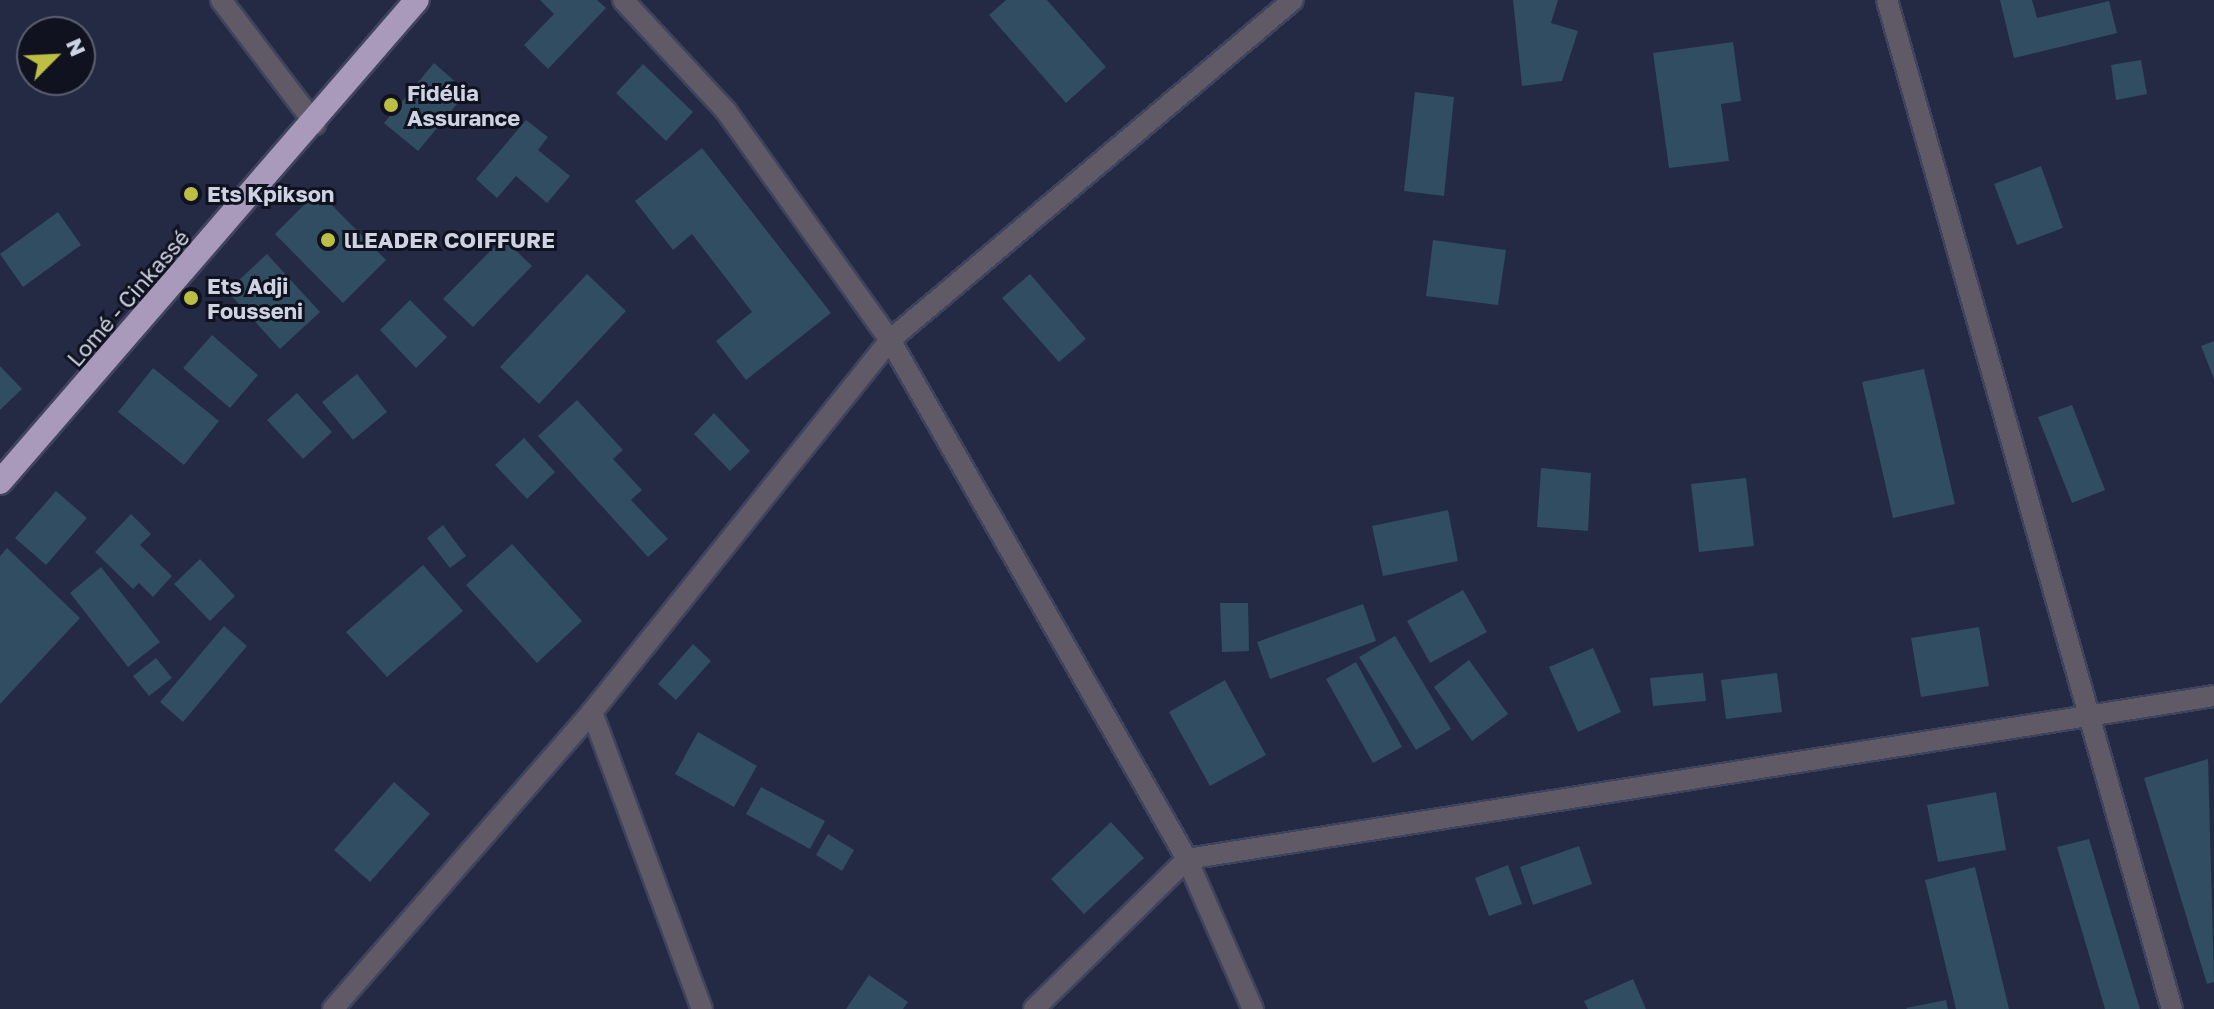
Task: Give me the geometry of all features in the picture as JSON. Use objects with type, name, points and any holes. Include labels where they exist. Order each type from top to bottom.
[{"type":"highway","name":"Lomé - Cinkassé","points":[[0,482],[315,124],[417,0]]},
{"type":"street","points":[[221,0],[315,124]]},
{"type":"street","points":[[623,0],[726,111],[890,340],[1187,859],[1253,1009]]},
{"type":"street","points":[[333,1009],[592,712],[890,340],[1293,0]]},
{"type":"street","points":[[1887,0],[2092,716],[2172,1009]]},
{"type":"street","points":[[1034,1009],[1187,859],[2214,696]]},
{"type":"street","points":[[592,712],[702,1009]]},
{"type":"building","points":[[540,0],[597,0],[606,8],[548,69],[524,45],[554,14]]},
{"type":"building","points":[[1006,0],[1047,0],[1106,67],[1066,103],[989,15]]},
{"type":"building","points":[[1513,0],[1558,0],[1551,23],[1578,31],[1562,81],[1522,86]]},
{"type":"building","points":[[2000,0],[2032,0],[2037,18],[2109,1],[2117,33],[2014,58]]},
{"type":"building","points":[[1733,42],[1741,101],[1721,104],[1729,161],[1669,168],[1653,53]]},
{"type":"building","points":[[2141,60],[2147,94],[2116,100],[2111,65]]},
{"type":"building","points":[[434,63],[467,92],[418,151],[384,123]]},
{"type":"building","points":[[643,64],[693,112],[666,141],[616,93]]},
{"type":"building","points":[[1415,92],[1454,97],[1444,196],[1404,191]]},
{"type":"building","points":[[526,120],[548,137],[538,150],[570,176],[547,203],[516,176],[497,198],[476,179]]},
{"type":"building","points":[[702,148],[831,313],[746,380],[716,341],[752,312],[692,234],[673,250],[635,201]]},
{"type":"building","points":[[2041,166],[2063,228],[2017,245],[1994,184]]},
{"type":"building","points":[[318,191],[386,260],[343,303],[275,234]]},
{"type":"building","points":[[58,212],[81,245],[23,287],[0,254]]},
{"type":"building","points":[[503,238],[532,266],[473,327],[443,299]]},
{"type":"building","points":[[1433,240],[1506,250],[1498,305],[1426,296]]},
{"type":"building","points":[[267,254],[320,312],[280,349],[227,291]]},
{"type":"building","points":[[587,274],[626,311],[539,404],[500,367]]},
{"type":"building","points":[[1030,274],[1086,339],[1059,362],[1002,298]]},
{"type":"building","points":[[410,300],[447,337],[416,368],[380,330]]},
{"type":"building","points":[[212,335],[258,375],[230,408],[183,368]]},
{"type":"building","points":[[2214,341],[2214,379],[2201,346]]},
{"type":"building","points":[[0,366],[22,389],[0,410]]},
{"type":"building","points":[[153,368],[219,421],[184,465],[118,412]]},
{"type":"building","points":[[1924,369],[1955,504],[1893,518],[1862,382]]},
{"type":"building","points":[[357,374],[387,412],[353,440],[322,402]]},
{"type":"building","points":[[297,393],[332,432],[303,459],[267,420]]},
{"type":"building","points":[[577,400],[623,450],[613,459],[642,490],[631,500],[668,539],[648,557],[538,436]]},
{"type":"building","points":[[2072,405],[2105,490],[2072,503],[2038,417]]},
{"type":"building","points":[[714,413],[750,451],[730,471],[694,434]]},
{"type":"building","points":[[524,438],[555,472],[527,499],[495,465]]},
{"type":"building","points":[[1541,468],[1591,473],[1588,531],[1537,527]]},
{"type":"building","points":[[1746,478],[1754,546],[1699,552],[1691,484]]},
{"type":"building","points":[[56,491],[87,518],[46,565],[15,538]]},
{"type":"building","points":[[1448,510],[1458,561],[1383,576],[1372,526]]},
{"type":"building","points":[[131,514],[151,534],[140,545],[172,576],[153,597],[139,583],[133,589],[95,552]]},
{"type":"building","points":[[443,525],[466,556],[450,568],[427,538]]},
{"type":"building","points":[[512,544],[582,621],[537,663],[466,585]]},
{"type":"building","points":[[7,548],[80,618],[0,704],[0,556]]},
{"type":"building","points":[[200,559],[235,596],[210,621],[174,584]]},
{"type":"building","points":[[423,565],[463,611],[387,677],[346,632]]},
{"type":"building","points":[[101,567],[160,642],[128,667],[70,593]]},
{"type":"building","points":[[1463,590],[1487,632],[1430,663],[1407,621]]},
{"type":"building","points":[[1220,603],[1248,603],[1249,651],[1222,652]]},
{"type":"building","points":[[1363,604],[1376,641],[1270,679],[1257,642]]},
{"type":"building","points":[[224,626],[247,646],[183,722],[160,702]]},
{"type":"building","points":[[1979,627],[1989,686],[1921,697],[1911,638]]},
{"type":"building","points":[[1395,636],[1451,729],[1416,750],[1359,657]]},
{"type":"building","points":[[693,644],[711,661],[676,700],[658,684]]},
{"type":"building","points":[[1593,648],[1621,712],[1578,732],[1549,667]]},
{"type":"building","points":[[156,658],[172,678],[149,696],[133,676]]},
{"type":"building","points":[[1469,660],[1508,714],[1472,741],[1434,687]]},
{"type":"building","points":[[1356,662],[1402,747],[1373,763],[1326,679]]},
{"type":"building","points":[[1703,673],[1706,701],[1653,706],[1650,678]]},
{"type":"building","points":[[1777,673],[1782,712],[1726,719],[1721,680]]},
{"type":"building","points":[[1225,680],[1266,755],[1210,786],[1169,712]]},
{"type":"building","points":[[698,732],[757,766],[734,807],[675,774]]},
{"type":"building","points":[[2208,759],[2214,982],[2207,984],[2144,778]]},
{"type":"building","points":[[394,782],[430,814],[370,882],[334,850]]},
{"type":"building","points":[[761,787],[825,821],[810,849],[746,814]]},
{"type":"building","points":[[1996,792],[2006,850],[1938,862],[1927,805]]},
{"type":"building","points":[[1111,822],[1144,858],[1084,914],[1051,879]]},
{"type":"building","points":[[828,834],[854,850],[842,871],[816,855]]},
{"type":"building","points":[[2089,839],[2140,1009],[2105,1009],[2057,847]]},
{"type":"building","points":[[1579,846],[1592,884],[1533,905],[1520,867]]},
{"type":"building","points":[[1508,865],[1522,904],[1489,916],[1475,878]]},
{"type":"building","points":[[1975,867],[2009,1009],[1956,1009],[1925,880]]},
{"type":"building","points":[[869,975],[908,1002],[903,1009],[846,1009]]},
{"type":"building","points":[[1633,979],[1646,1009],[1588,1009],[1584,1001]]},
{"type":"building","points":[[1946,1000],[1948,1009],[1906,1008]]},
{"type":"place","name":"Fidélia Assurance","points":[[391,105]]},
{"type":"place","name":"Ets Kpikson","points":[[191,194]]},
{"type":"place","name":"lLEADER COIFFURE","points":[[328,240]]},
{"type":"place","name":"Ets Adji Fousseni","points":[[191,298]]}]
